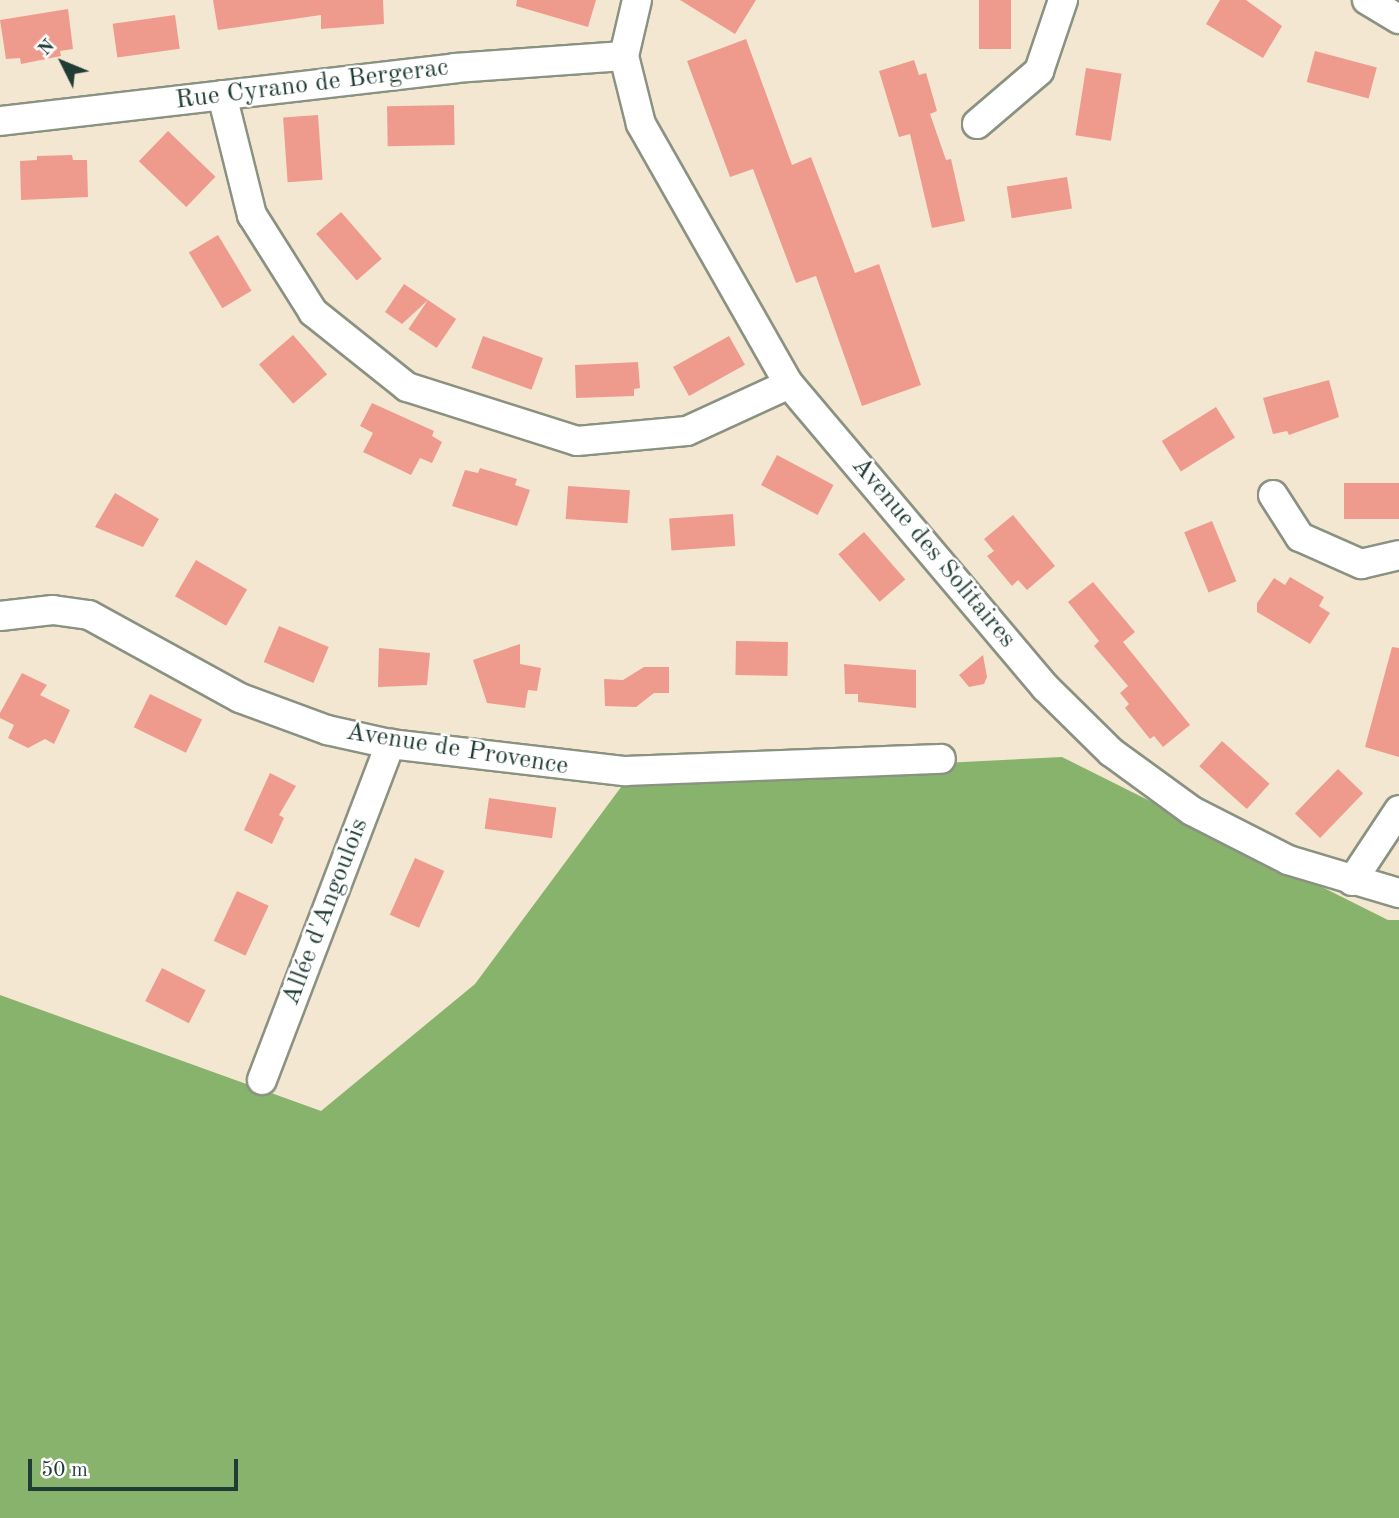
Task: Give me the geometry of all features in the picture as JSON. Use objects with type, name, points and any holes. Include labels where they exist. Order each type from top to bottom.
[{"type":"street","points":[[624,56],[637,0]]},
{"type":"street","points":[[976,124],[1039,71],[1063,0]]},
{"type":"street","points":[[1367,0],[1399,19]]},
{"type":"street","name":"Rue Cyrano de Bergerac","points":[[0,121],[455,68],[624,56]]},
{"type":"street","name":"Avenue des Solitaires","points":[[624,56],[640,124],[789,384],[1045,687],[1111,752],[1221,828],[1288,860],[1399,893]]},
{"type":"street","points":[[222,95],[252,215],[313,312],[407,387],[577,441],[687,431],[789,384]]},
{"type":"street","points":[[1273,495],[1300,537],[1361,564],[1399,555]]},
{"type":"street","name":"Avenue de Provence","points":[[0,616],[53,610],[89,615],[240,698],[327,730],[390,744],[625,771],[941,759]]},
{"type":"street","name":"Allée d'Angoulois","points":[[262,1080],[390,744]]},
{"type":"street","points":[[1352,881],[1399,810]]},
{"type":"green space","points":[[1062,757],[1388,920],[1399,920],[1399,1518],[0,1518],[0,995],[321,1111],[475,984],[627,779]]},
{"type":"building","points":[[213,0],[383,0],[384,24],[321,29],[321,15],[218,30]]},
{"type":"building","points":[[517,0],[596,0],[588,27],[516,6]]},
{"type":"building","points":[[680,0],[756,0],[735,34]]},
{"type":"building","points":[[979,0],[1011,0],[1011,49],[979,49]]},
{"type":"building","points":[[1220,0],[1246,0],[1282,26],[1263,58],[1206,24]]},
{"type":"building","points":[[68,9],[73,49],[60,51],[61,56],[21,64],[20,58],[6,59],[0,20]]},
{"type":"building","points":[[175,15],[180,49],[117,57],[113,24]]},
{"type":"building","points":[[746,39],[792,165],[811,157],[855,273],[879,264],[921,385],[862,406],[816,276],[796,283],[753,169],[730,177],[687,61]]},
{"type":"building","points":[[1315,51],[1377,68],[1369,98],[1307,82]]},
{"type":"building","points":[[914,60],[919,75],[926,73],[937,111],[930,114],[946,160],[951,159],[965,221],[932,228],[910,134],[899,137],[879,71]]},
{"type":"building","points":[[1086,68],[1122,74],[1111,141],[1075,135]]},
{"type":"building","points":[[454,105],[455,145],[388,146],[387,106]]},
{"type":"building","points":[[318,115],[323,180],[288,182],[283,117]]},
{"type":"building","points":[[168,131],[215,177],[186,207],[139,161]]},
{"type":"building","points":[[72,155],[73,160],[87,160],[88,197],[21,200],[20,161],[37,160],[37,156]]},
{"type":"building","points":[[1067,177],[1072,209],[1012,218],[1007,187]]},
{"type":"building","points":[[341,212],[382,259],[357,280],[316,234]]},
{"type":"building","points":[[218,235],[251,291],[222,308],[189,253]]},
{"type":"building","points":[[404,284],[428,300],[402,324],[385,312]]},
{"type":"building","points":[[428,300],[456,319],[437,348],[408,329]]},
{"type":"building","points":[[293,335],[327,374],[293,404],[259,365]]},
{"type":"building","points":[[483,336],[543,358],[532,390],[471,368]]},
{"type":"building","points":[[729,336],[745,365],[689,396],[673,367]]},
{"type":"building","points":[[638,362],[640,388],[634,389],[634,396],[576,398],[575,365]]},
{"type":"building","points":[[1329,380],[1339,417],[1289,435],[1287,431],[1273,434],[1263,398]]},
{"type":"building","points":[[372,403],[434,431],[432,436],[442,442],[432,463],[420,458],[411,475],[363,452],[373,433],[360,426]]},
{"type":"building","points":[[1216,407],[1235,438],[1181,471],[1162,441]]},
{"type":"building","points":[[777,455],[834,485],[818,515],[761,485]]},
{"type":"building","points":[[480,468],[517,479],[515,485],[530,490],[517,526],[452,506],[465,470],[478,473]]},
{"type":"building","points":[[1344,483],[1399,483],[1399,519],[1344,519]]},
{"type":"building","points":[[568,486],[630,490],[628,523],[566,519]]},
{"type":"building","points":[[115,493],[159,519],[143,547],[95,527]]},
{"type":"building","points":[[733,514],[735,546],[671,550],[669,518]]},
{"type":"building","points":[[1013,515],[1055,566],[1027,590],[1018,580],[1012,586],[987,556],[994,551],[984,539]]},
{"type":"building","points":[[1212,521],[1236,581],[1209,593],[1184,532]]},
{"type":"building","points":[[864,532],[905,580],[880,602],[838,554]]},
{"type":"building","points":[[196,560],[247,590],[226,626],[175,596]]},
{"type":"building","points":[[1290,577],[1324,597],[1319,606],[1330,613],[1310,644],[1257,612],[1257,603],[1274,578],[1285,585]]},
{"type":"building","points":[[1093,582],[1135,632],[1123,642],[1190,725],[1163,747],[1154,736],[1150,739],[1125,708],[1129,704],[1120,693],[1128,686],[1094,646],[1099,641],[1068,602]]},
{"type":"building","points":[[279,626],[329,647],[313,683],[264,662]]},
{"type":"building","points":[[736,641],[788,642],[787,676],[735,675]]},
{"type":"building","points":[[520,644],[520,664],[541,668],[537,691],[528,690],[525,708],[487,703],[473,660]]},
{"type":"building","points":[[1392,647],[1399,648],[1399,757],[1365,747]]},
{"type":"building","points":[[379,648],[430,653],[427,685],[378,687]]},
{"type":"building","points":[[983,655],[987,677],[984,684],[969,687],[959,675]]},
{"type":"building","points":[[844,664],[916,670],[916,708],[858,702],[858,694],[845,694]]},
{"type":"building","points":[[644,667],[669,667],[669,693],[654,693],[636,707],[605,706],[604,679],[623,680]]},
{"type":"building","points":[[22,673],[47,685],[40,695],[70,710],[54,744],[45,739],[28,748],[8,738],[14,725],[0,718],[0,713]]},
{"type":"building","points":[[150,694],[202,719],[186,753],[134,727]]},
{"type":"building","points":[[1222,741],[1270,784],[1247,809],[1199,766]]},
{"type":"building","points":[[1338,769],[1363,793],[1320,838],[1295,814]]},
{"type":"building","points":[[270,773],[296,786],[279,815],[284,818],[272,844],[244,830]]},
{"type":"building","points":[[489,798],[556,807],[552,838],[485,829]]},
{"type":"building","points":[[415,858],[444,871],[419,928],[390,915]]},
{"type":"building","points":[[237,891],[269,906],[245,956],[214,941]]},
{"type":"building","points":[[162,968],[206,990],[189,1023],[145,1001]]}]
